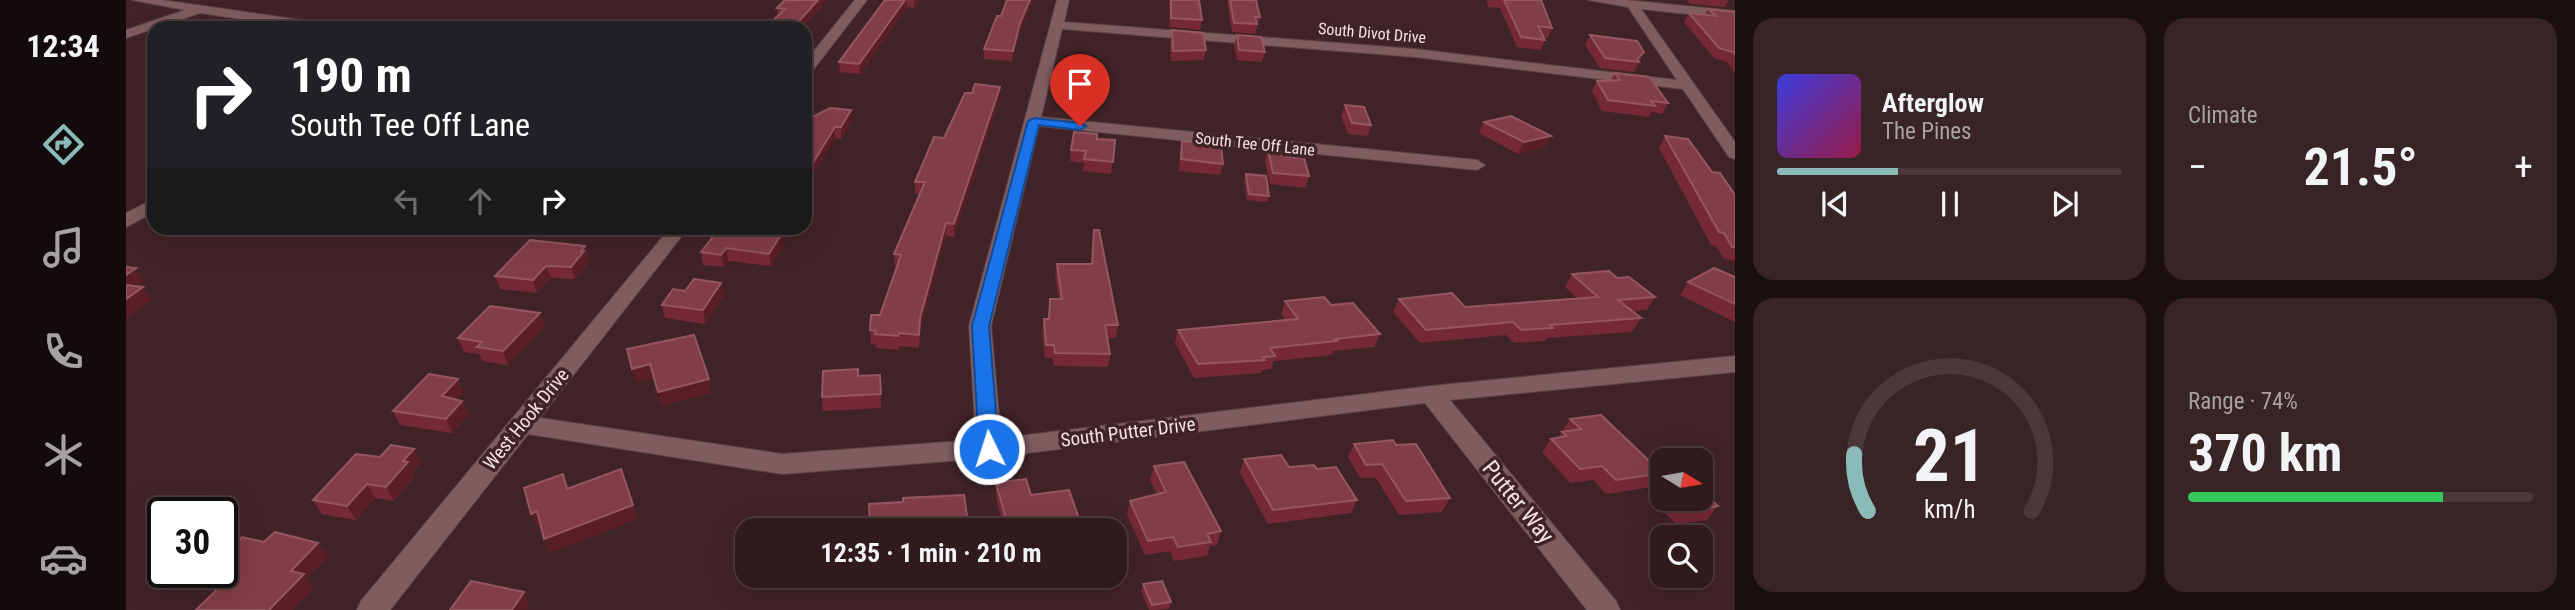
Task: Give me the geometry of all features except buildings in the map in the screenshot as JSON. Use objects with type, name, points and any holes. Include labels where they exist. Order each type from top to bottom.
[{"type":"street","points":[[138,0],[278,21]]},
{"type":"street","points":[[812,62],[861,0]]},
{"type":"street","points":[[989,449],[981,326],[1062,0]]},
{"type":"street","points":[[1594,0],[1735,15]]},
{"type":"street","points":[[1632,4],[1735,154]]},
{"type":"street","points":[[164,21],[197,10]]},
{"type":"street","name":"South Divot Drive","points":[[1055,25],[1415,53],[1686,85]]},
{"type":"street","points":[[126,34],[147,27]]},
{"type":"street","name":"South Tee Off Lane","points":[[1034,121],[1477,165]]},
{"type":"street","points":[[126,221],[147,208]]},
{"type":"street","name":"West Hook Drive","points":[[372,610],[673,235]]},
{"type":"street","name":"South Putter Drive","points":[[522,424],[782,464],[989,449],[1432,394],[1735,364]]},
{"type":"street","name":"Putter Way","points":[[1432,394],[1605,610]]},
{"type":"route","points":[[989,449],[981,326],[1034,121],[1080,126]]}]
